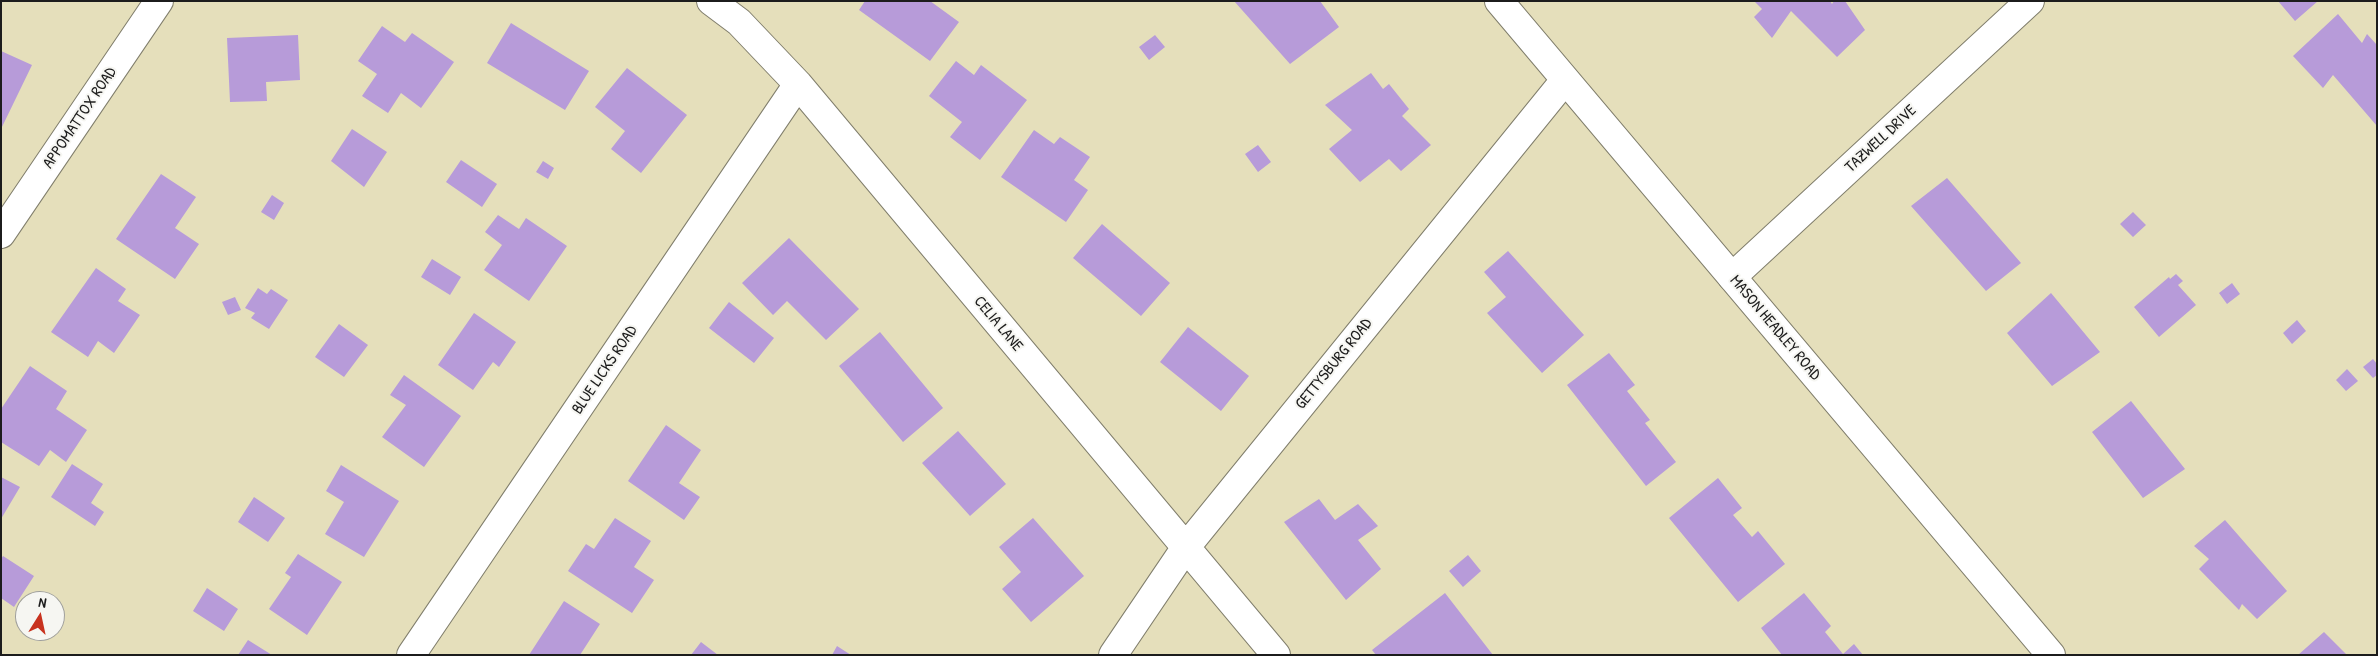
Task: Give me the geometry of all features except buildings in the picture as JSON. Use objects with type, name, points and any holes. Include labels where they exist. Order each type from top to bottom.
[{"type":"street","name":"APPOMATTOX ROAD","points":[[1,234],[159,1]]},
{"type":"street","name":"CELIA LANE","points":[[711,1],[739,22],[798,84],[1276,655]]},
{"type":"street","name":"MASON HEADLEY ROAD","points":[[1499,1],[2051,655]]},
{"type":"street","name":"TAZWELL DRIVE","points":[[1732,277],[2030,1]]},
{"type":"street","name":"GETTYSBURG ROAD","points":[[1113,655],[1186,547],[1565,80]]},
{"type":"street","name":"BLUE LICKS ROAD","points":[[411,655],[798,84]]}]
